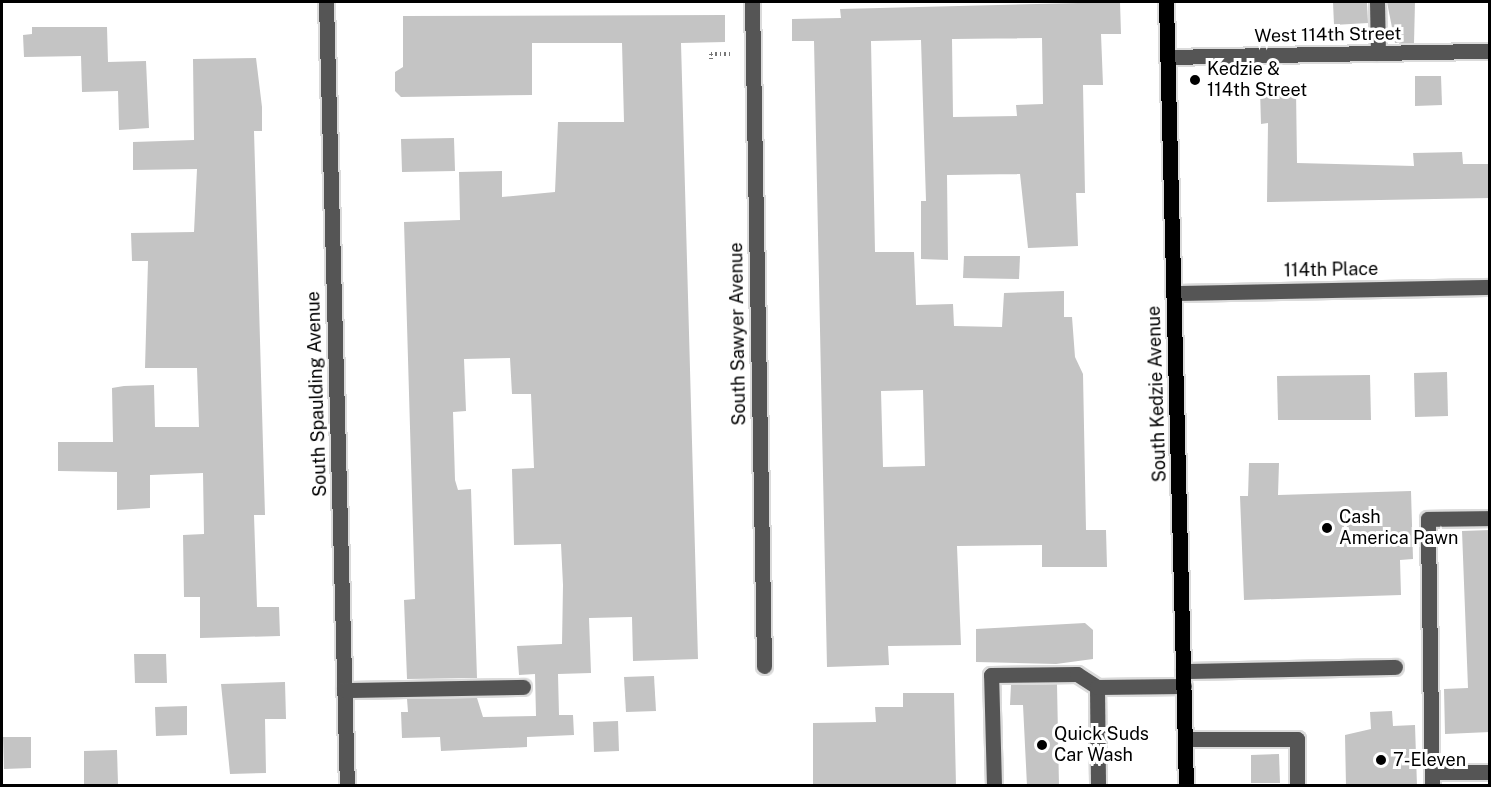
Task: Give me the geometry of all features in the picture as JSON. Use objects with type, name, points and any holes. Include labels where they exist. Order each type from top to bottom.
[{"type":"main road","name":"South Kedzie Avenue","points":[[1166,2],[1186,786]]},
{"type":"street","name":"South Spaulding Avenue","points":[[326,2],[347,786]]},
{"type":"street","name":"South Sawyer Avenue","points":[[752,2],[764,666]]},
{"type":"street","points":[[1377,2],[1378,53]]},
{"type":"street","name":"West 114th Street","points":[[1167,57],[1490,51]]},
{"type":"street","name":"114th Place","points":[[1173,293],[1490,287]]},
{"type":"street","points":[[1490,518],[1428,519],[1432,779],[1490,772]]},
{"type":"street","points":[[994,786],[991,675],[1077,674],[1096,687],[1184,678],[1395,667]]},
{"type":"street","points":[[344,690],[523,687]]},
{"type":"street","points":[[1096,687],[1098,786]]},
{"type":"street","points":[[1185,740],[1297,739],[1297,786]]},
{"type":"building","points":[[1120,2],[1121,34],[1101,34],[1103,85],[1083,85],[1085,193],[1076,193],[1078,246],[1028,248],[1020,174],[947,175],[948,260],[921,259],[921,201],[926,201],[921,40],[871,41],[875,252],[914,252],[916,305],[953,304],[954,326],[1002,327],[1004,293],[1064,291],[1064,317],[1072,317],[1075,357],[1083,374],[1086,530],[1106,530],[1107,567],[1042,567],[1042,545],[957,546],[961,645],[888,646],[889,665],[827,667],[814,41],[792,41],[792,19],[841,18],[840,9]],"holes":[[[1042,38],[1043,104],[1016,105],[1017,116],[953,117],[952,39]],[[923,390],[925,466],[883,467],[881,391]]]},
{"type":"building","points":[[1333,2],[1367,2],[1368,23],[1334,25]]},
{"type":"building","points":[[1387,2],[1415,2],[1414,43],[1395,43]]},
{"type":"building","points":[[725,15],[725,42],[681,43],[698,659],[633,661],[632,617],[589,618],[591,673],[558,674],[559,715],[573,715],[574,735],[527,737],[527,747],[441,751],[440,737],[402,738],[401,712],[408,712],[407,699],[477,698],[483,717],[536,716],[535,674],[519,675],[517,646],[562,644],[563,585],[561,544],[514,545],[512,469],[534,468],[531,394],[512,394],[510,358],[464,359],[466,411],[453,412],[455,480],[458,490],[471,489],[477,678],[407,679],[404,600],[415,599],[404,222],[460,220],[459,172],[502,171],[502,197],[555,192],[558,122],[624,122],[622,43],[532,43],[532,95],[401,97],[395,91],[395,72],[403,67],[403,16]]},
{"type":"building","points":[[32,27],[107,27],[108,62],[146,61],[149,128],[119,130],[118,91],[82,92],[81,56],[24,57],[23,35],[32,34]]},
{"type":"building","points":[[256,58],[262,107],[262,131],[254,131],[265,515],[254,515],[257,607],[279,607],[280,636],[200,638],[200,597],[184,597],[183,535],[204,534],[203,473],[150,475],[150,508],[117,510],[117,472],[58,471],[58,442],[113,442],[112,388],[124,386],[154,385],[155,427],[199,427],[197,368],[145,368],[148,261],[132,261],[131,233],[194,232],[197,169],[133,170],[133,142],[194,140],[193,59]]},
{"type":"building","points":[[1415,76],[1441,76],[1442,105],[1415,106]]},
{"type":"building","points":[[1296,89],[1297,163],[1414,166],[1413,153],[1462,152],[1463,164],[1490,164],[1490,198],[1267,202],[1268,123],[1261,124],[1260,90]]},
{"type":"building","points":[[454,138],[455,171],[402,172],[401,139]]},
{"type":"building","points":[[964,256],[1020,256],[1019,279],[963,278]]},
{"type":"building","points":[[1447,372],[1448,416],[1415,417],[1414,373]]},
{"type":"building","points":[[1370,375],[1371,420],[1278,420],[1277,376]]},
{"type":"building","name":"Cash America Pawn","points":[[1249,463],[1279,463],[1278,495],[1411,491],[1413,559],[1400,560],[1401,595],[1244,600],[1240,496],[1248,496]]},
{"type":"building","points":[[1490,530],[1490,732],[1445,734],[1444,689],[1468,688],[1462,531]]},
{"type":"building","points":[[1085,623],[1093,630],[1093,659],[1056,664],[976,662],[976,629]]},
{"type":"building","points":[[134,654],[166,654],[167,683],[135,683]]},
{"type":"building","points":[[654,676],[656,711],[626,712],[624,677]]},
{"type":"building","points":[[285,682],[286,719],[265,719],[266,773],[230,774],[221,684]]},
{"type":"building","name":"Quick Suds Car Wash","points":[[1057,684],[1059,786],[1027,786],[1023,705],[1010,705],[1011,685]]},
{"type":"building","points":[[903,693],[954,693],[956,786],[813,786],[813,723],[876,722],[875,707],[903,707]]},
{"type":"building","points":[[187,706],[187,735],[156,736],[155,707]]},
{"type":"building","name":"7-Eleven","points":[[1392,711],[1393,726],[1415,725],[1417,786],[1346,786],[1345,735],[1371,729],[1370,712]]},
{"type":"building","points":[[618,721],[619,751],[594,752],[593,722]]},
{"type":"building","points":[[3,737],[31,737],[31,768],[4,769]]},
{"type":"building","points":[[117,750],[118,784],[84,786],[84,751]]},
{"type":"building","points":[[1279,754],[1280,783],[1251,783],[1251,755]]},
{"type":"place","name":"Kedzie & 114th Street","points":[[1195,80]]},
{"type":"place","name":"Cash America Pawn","points":[[1327,528]]},
{"type":"place","name":"Quick Suds Car Wash","points":[[1042,745]]},
{"type":"place","name":"7-Eleven","points":[[1381,760]]}]
